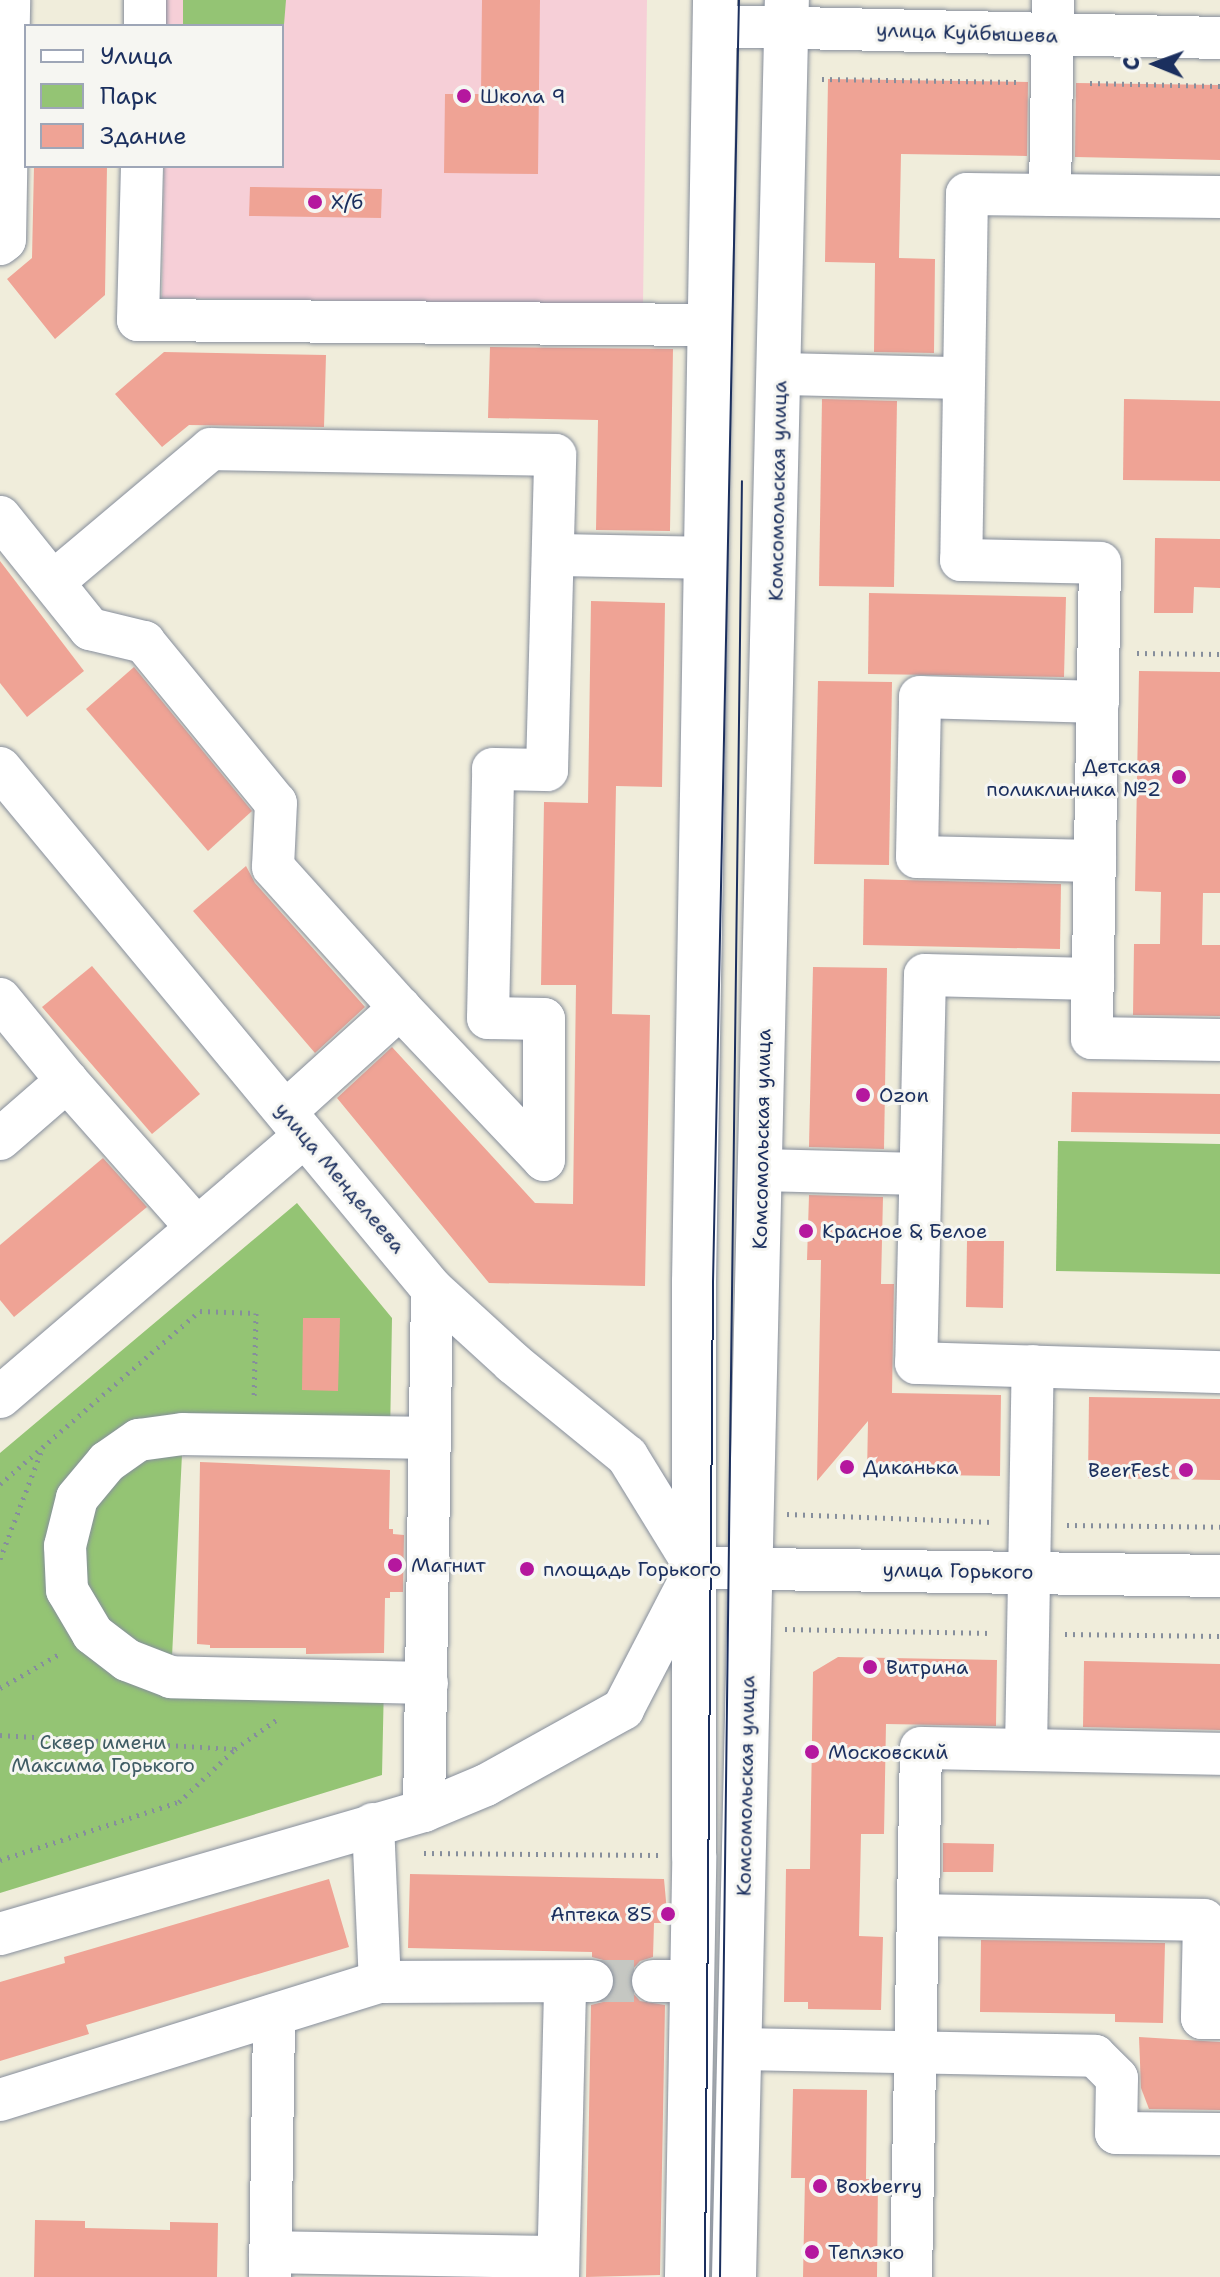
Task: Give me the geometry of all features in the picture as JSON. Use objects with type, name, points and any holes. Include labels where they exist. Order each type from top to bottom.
[{"type":"main road","points":[[687,2277],[672,1981],[696,1568],[694,1282],[715,13]]},
{"type":"main road","name":"Комсомольская улица","points":[[734,2277],[781,374],[787,14]]},
{"type":"street","points":[[0,244],[5,240],[9,0]]},
{"type":"street","points":[[145,0],[145,24]]},
{"type":"street","name":"улица Куйбышева","points":[[715,13],[1053,18],[1220,38]]},
{"type":"street","points":[[1050,195],[1053,18]]},
{"type":"street","points":[[142,168],[138,320],[710,325]]},
{"type":"street","points":[[1220,197],[967,194],[961,560],[1100,563],[1092,1038],[1220,1040]]},
{"type":"street","points":[[781,374],[964,378]]},
{"type":"street","points":[[0,517],[90,629],[144,642],[276,803],[273,867],[400,1008],[544,1160],[544,1019],[488,1018],[488,1002],[493,769],[547,770],[555,455],[211,449],[54,581]]},
{"type":"street","points":[[553,555],[706,558]]},
{"type":"street","points":[[1095,861],[917,857],[919,712],[920,697],[1098,702]]},
{"type":"street","name":"улица Менделеева","points":[[0,768],[432,1289],[513,1363],[627,1456],[696,1568]]},
{"type":"street","points":[[1093,979],[925,975],[916,1363],[1220,1372]]},
{"type":"street","points":[[0,999],[67,1081],[196,1227]]},
{"type":"street","points":[[0,1397],[196,1227],[400,1008]]},
{"type":"street","points":[[0,1139],[67,1081]]},
{"type":"street","points":[[761,1170],[920,1174]]},
{"type":"street","points":[[424,1811],[432,1289]]},
{"type":"street","points":[[1026,1750],[1033,1366]]},
{"type":"street","points":[[427,1683],[171,1677],[127,1660],[93,1634],[67,1590],[65,1546],[77,1498],[107,1462],[139,1440],[183,1434],[430,1438]]},
{"type":"street","points":[[0,1934],[424,1811],[486,1785],[623,1709],[696,1568]]},
{"type":"street","name":"улица Горького","points":[[696,1568],[1220,1576]]},
{"type":"street","points":[[911,2277],[921,1748],[1220,1754]]},
{"type":"street","points":[[373,1824],[380,1982]]},
{"type":"street","points":[[919,1915],[1204,1920],[1202,2018],[1220,2018]]},
{"type":"street","points":[[0,2100],[380,1982],[578,1982],[558,2267],[270,2264],[274,2015]]},
{"type":"street","points":[[739,2049],[1095,2056],[1117,2078],[1116,2133],[1220,2134]]},
{"type":"path","points":[[1099,653],[1220,654]]},
{"type":"path","points":[[0,1484],[200,1311],[256,1313],[254,1435]]},
{"type":"path","points":[[0,1559],[43,1447]]},
{"type":"path","points":[[0,1688],[93,1634]]},
{"type":"path","points":[[0,1860],[179,1802],[235,1749],[283,1715]]},
{"type":"path","points":[[0,1735],[235,1749]]},
{"type":"shaded area","name":"Школа 9","points":[[166,0],[647,0],[643,305],[162,298],[164,168],[284,168],[284,24],[166,24]]},
{"type":"green space","points":[[183,0],[286,0],[284,24],[183,24]]},
{"type":"green space","points":[[1058,1141],[1220,1144],[1220,1274],[1056,1271]]},
{"type":"green space","name":"Сквер имени Максима Горького","points":[[297,1203],[392,1318],[390,1438],[183,1434],[171,1677],[384,1682],[382,1775],[0,1893],[0,1453]]},
{"type":"building","points":[[482,0],[540,0],[538,174],[444,173],[445,94],[481,94]]},
{"type":"building","points":[[828,79],[1028,82],[1027,156],[901,154],[899,258],[935,259],[934,353],[874,352],[875,263],[825,262]]},
{"type":"building","points":[[1076,83],[1220,85],[1220,160],[1075,157]]},
{"type":"building","points":[[34,168],[107,168],[105,295],[55,339],[7,279],[32,258]]},
{"type":"building","name":"Х/б","points":[[250,187],[382,189],[381,218],[249,216]]},
{"type":"building","points":[[490,347],[673,349],[670,531],[596,530],[598,420],[488,418]]},
{"type":"building","points":[[164,352],[326,355],[324,427],[189,425],[162,447],[115,394]]},
{"type":"building","points":[[822,399],[897,401],[894,587],[819,586]]},
{"type":"building","points":[[1124,399],[1220,401],[1220,481],[1123,480]]},
{"type":"building","points":[[1155,538],[1220,539],[1220,588],[1194,587],[1193,613],[1154,613]]},
{"type":"building","points":[[0,561],[84,671],[27,717],[0,683]]},
{"type":"building","points":[[869,593],[1066,597],[1064,677],[868,674]]},
{"type":"building","points":[[591,601],[665,603],[662,787],[616,786],[612,1014],[650,1015],[645,1286],[489,1283],[337,1098],[392,1047],[535,1203],[573,1204],[576,985],[541,985],[544,802],[588,803]]},
{"type":"building","points":[[134,667],[252,811],[208,851],[86,709]]},
{"type":"building","name":"Детская поликлиника №2","points":[[1139,671],[1220,672],[1220,893],[1203,893],[1202,945],[1220,945],[1220,1016],[1133,1015],[1134,944],[1160,944],[1161,892],[1135,891]]},
{"type":"building","points":[[818,681],[892,682],[889,865],[814,864]]},
{"type":"building","points":[[246,866],[255,883],[365,1007],[315,1053],[193,911]]},
{"type":"building","points":[[864,879],[1061,884],[1060,949],[863,945]]},
{"type":"building","points":[[92,966],[200,1094],[152,1134],[42,1007]]},
{"type":"building","points":[[813,967],[887,968],[884,1149],[809,1147]]},
{"type":"building","points":[[1072,1092],[1220,1094],[1220,1134],[1071,1132]]},
{"type":"building","points":[[103,1158],[147,1207],[14,1317],[0,1300],[0,1245]]},
{"type":"building","points":[[809,1195],[883,1197],[881,1284],[894,1284],[892,1393],[1001,1395],[1000,1476],[867,1474],[868,1421],[817,1481],[821,1260],[807,1260]]},
{"type":"building","points":[[967,1241],[1004,1241],[1003,1308],[966,1307]]},
{"type":"building","points":[[303,1318],[340,1318],[338,1391],[302,1390]]},
{"type":"building","points":[[1089,1397],[1220,1399],[1220,1480],[1088,1478]]},
{"type":"building","points":[[200,1462],[390,1470],[389,1529],[393,1529],[393,1534],[404,1535],[403,1592],[390,1592],[390,1598],[385,1598],[384,1653],[306,1654],[306,1648],[210,1648],[210,1645],[197,1644]]},
{"type":"building","points":[[838,1657],[997,1660],[996,1726],[886,1724],[884,1834],[861,1834],[859,1936],[883,1937],[881,2010],[808,2009],[808,2002],[784,2002],[786,1869],[810,1869],[813,1672]]},
{"type":"building","points":[[1084,1661],[1220,1664],[1220,1730],[1083,1727]]},
{"type":"building","points":[[943,1843],[994,1844],[993,1872],[943,1872]]},
{"type":"building","points":[[410,1874],[664,1879],[668,1923],[654,1923],[653,1957],[640,1961],[632,1970],[629,1980],[632,1992],[640,2001],[665,2005],[660,2275],[586,2277],[591,2005],[603,2002],[613,1992],[616,1980],[612,1968],[603,1960],[592,1957],[592,1952],[408,1948]]},
{"type":"building","points":[[329,1879],[349,1947],[86,2025],[89,2034],[0,2061],[0,1982],[65,1963],[64,1957]]},
{"type":"building","points":[[981,1940],[1165,1943],[1163,2023],[1115,2022],[1115,2014],[980,2012]]},
{"type":"building","points":[[1139,2037],[1220,2042],[1220,2110],[1149,2109],[1141,2088]]},
{"type":"building","points":[[793,2089],[867,2090],[866,2179],[878,2180],[877,2277],[803,2277],[805,2178],[791,2178]]},
{"type":"building","points":[[35,2220],[85,2221],[85,2228],[170,2230],[170,2222],[218,2223],[217,2277],[34,2277]]},
{"type":"tunnel","points":[[592,1981],[653,1981]]},
{"type":"tram line","points":[[705,2277],[713,1282],[739,0]]},
{"type":"tram line","points":[[720,2277],[742,481]]},
{"type":"place","name":"Школа 9","points":[[464,96]]},
{"type":"place","name":"Х/б","points":[[315,202]]},
{"type":"place","name":"Детская поликлиника №2","points":[[1179,777]]},
{"type":"place","name":"Ozon","points":[[863,1095]]},
{"type":"place","name":"Красное & Белое","points":[[806,1231]]},
{"type":"place","name":"Диканька","points":[[847,1467]]},
{"type":"place","name":"BeerFest","points":[[1186,1470]]},
{"type":"place","name":"Магнит","points":[[395,1565]]},
{"type":"place","name":"площадь Горького","points":[[527,1569]]},
{"type":"place","name":"Витрина","points":[[870,1667]]},
{"type":"place","name":"Московский","points":[[812,1752]]},
{"type":"place","name":"Аптека 85","points":[[668,1914]]},
{"type":"place","name":"Boxberry","points":[[820,2186]]},
{"type":"place","name":"Теплэко","points":[[812,2252]]}]
